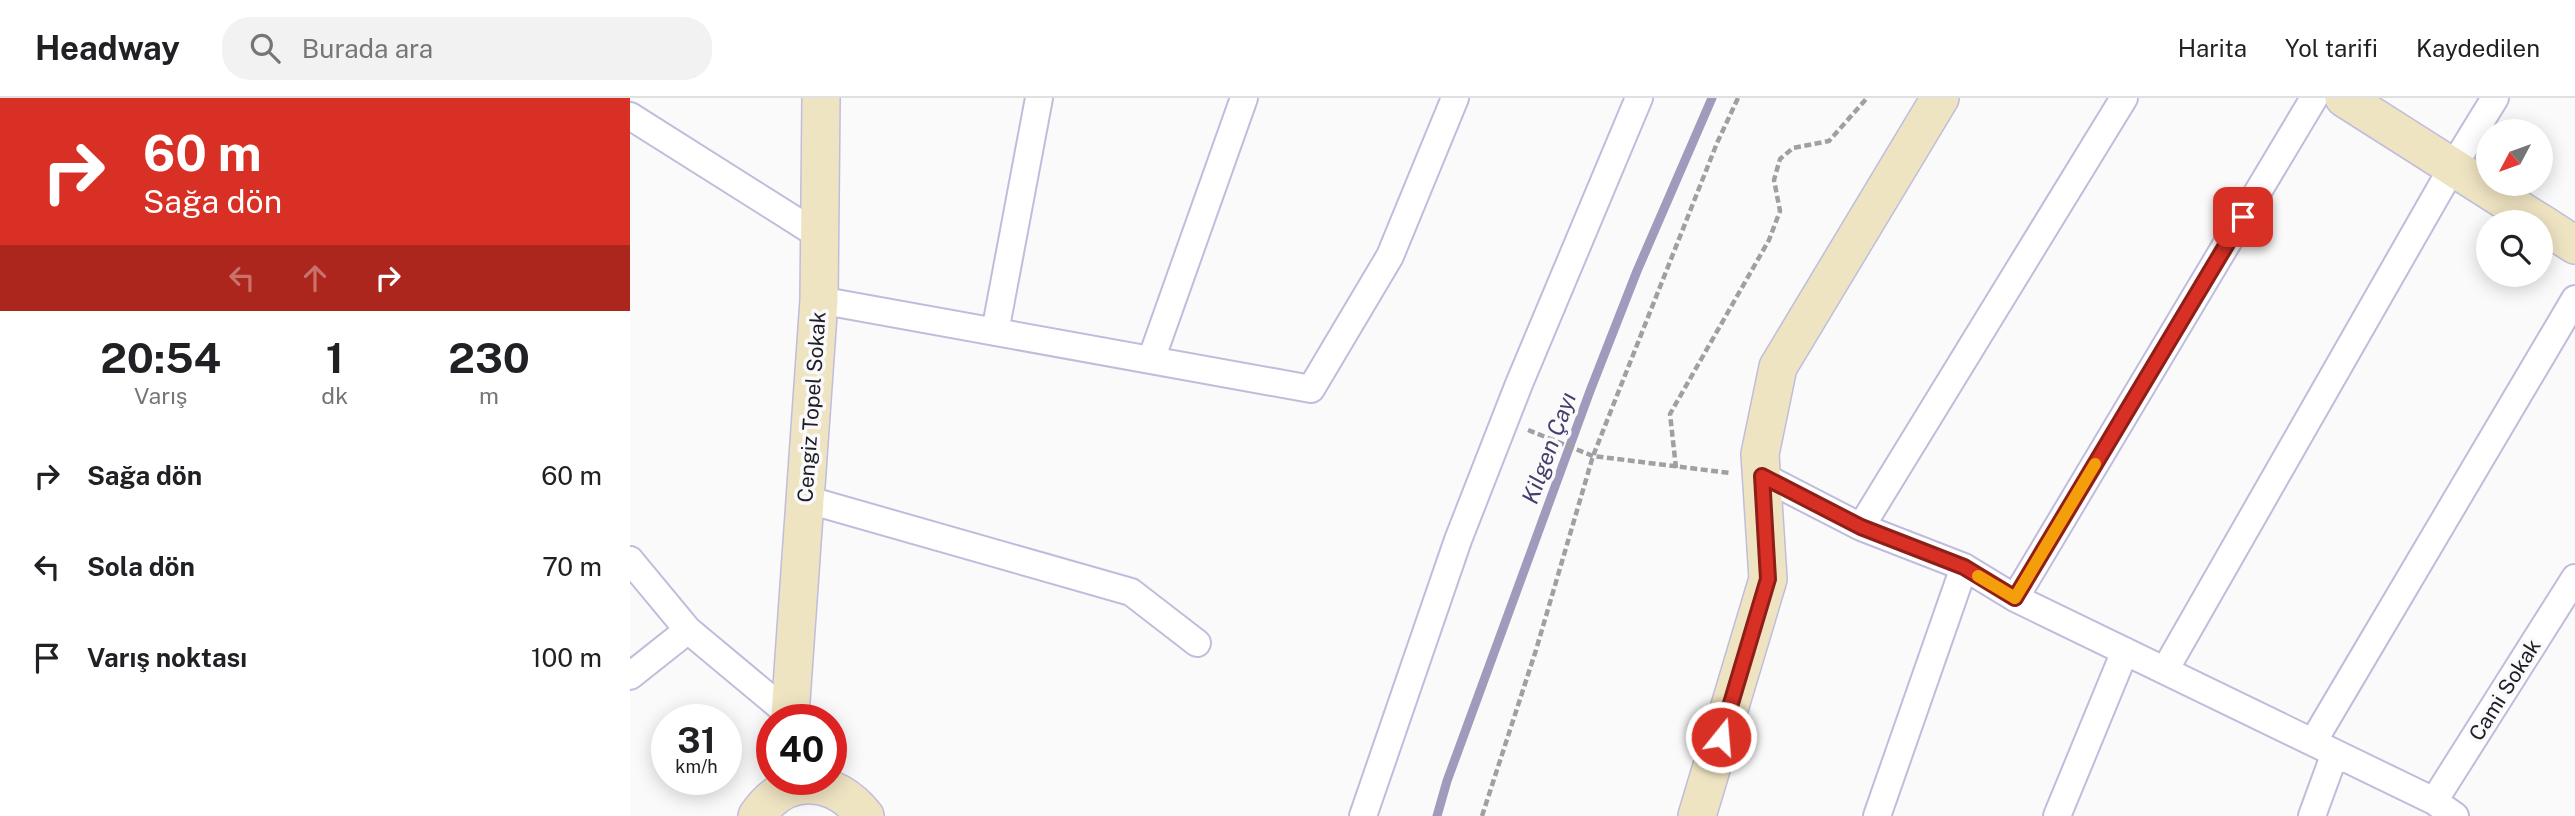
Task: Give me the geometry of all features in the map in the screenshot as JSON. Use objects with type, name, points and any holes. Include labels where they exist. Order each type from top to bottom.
[{"type":"street","name":"Cengiz Topel Sokak","points":[[792,704],[819,300],[821,98]]},
{"type":"street","points":[[995,332],[1039,98]]},
{"type":"street","points":[[1151,360],[1244,98]]},
{"type":"street","points":[[819,300],[1311,389],[1390,256],[1455,98]]},
{"type":"street","points":[[1363,816],[1458,540],[1524,371],[1639,98]]},
{"type":"street","points":[[1697,816],[1768,579],[1760,454],[1778,367],[1940,98]]},
{"type":"street","points":[[1861,527],[2124,98]]},
{"type":"street","points":[[2015,598],[2314,98]]},
{"type":"street","points":[[2344,98],[2520,210]]},
{"type":"street","points":[[2165,670],[2452,167],[2495,98]]},
{"type":"street","points":[[630,116],[820,236]]},
{"type":"street","points":[[2553,231],[2575,245]]},
{"type":"street","points":[[2312,816],[2324,748],[2575,299]]},
{"type":"street","points":[[1762,476],[1861,527],[1964,567],[2015,598],[2445,809]]},
{"type":"street","points":[[805,499],[1131,592],[1197,643]]},
{"type":"street","points":[[630,559],[688,630],[775,704]]},
{"type":"street","points":[[1877,816],[1964,567]]},
{"type":"street","name":"Cami Sokak","points":[[2445,809],[2575,578]]},
{"type":"street","points":[[630,676],[688,630]]},
{"type":"street","points":[[2057,816],[2125,651]]},
{"type":"street","points":[[847,792],[861,810]]},
{"type":"street","points":[[757,816],[774,795]]},
{"type":"street","points":[[843,795],[861,810]]},
{"type":"path","points":[[1482,816],[1536,650],[1593,456],[1717,143],[1738,98]]},
{"type":"path","points":[[1676,468],[1670,414],[1769,240],[1780,211],[1774,180],[1780,159],[1793,148],[1829,141],[1867,98]]},
{"type":"path","points":[[1530,432],[1593,456],[1676,468],[1762,476]]},
{"type":"waterway","name":"Kilgen Çayı","points":[[1437,816],[1447,781],[1590,391],[1637,271],[1712,98]]},
{"type":"slow traffic","points":[[1978,576],[2015,598],[2095,464]]},
{"type":"route","points":[[1721,737],[1768,579],[1762,476],[1861,527],[1964,567],[2015,598],[2243,217]]}]
